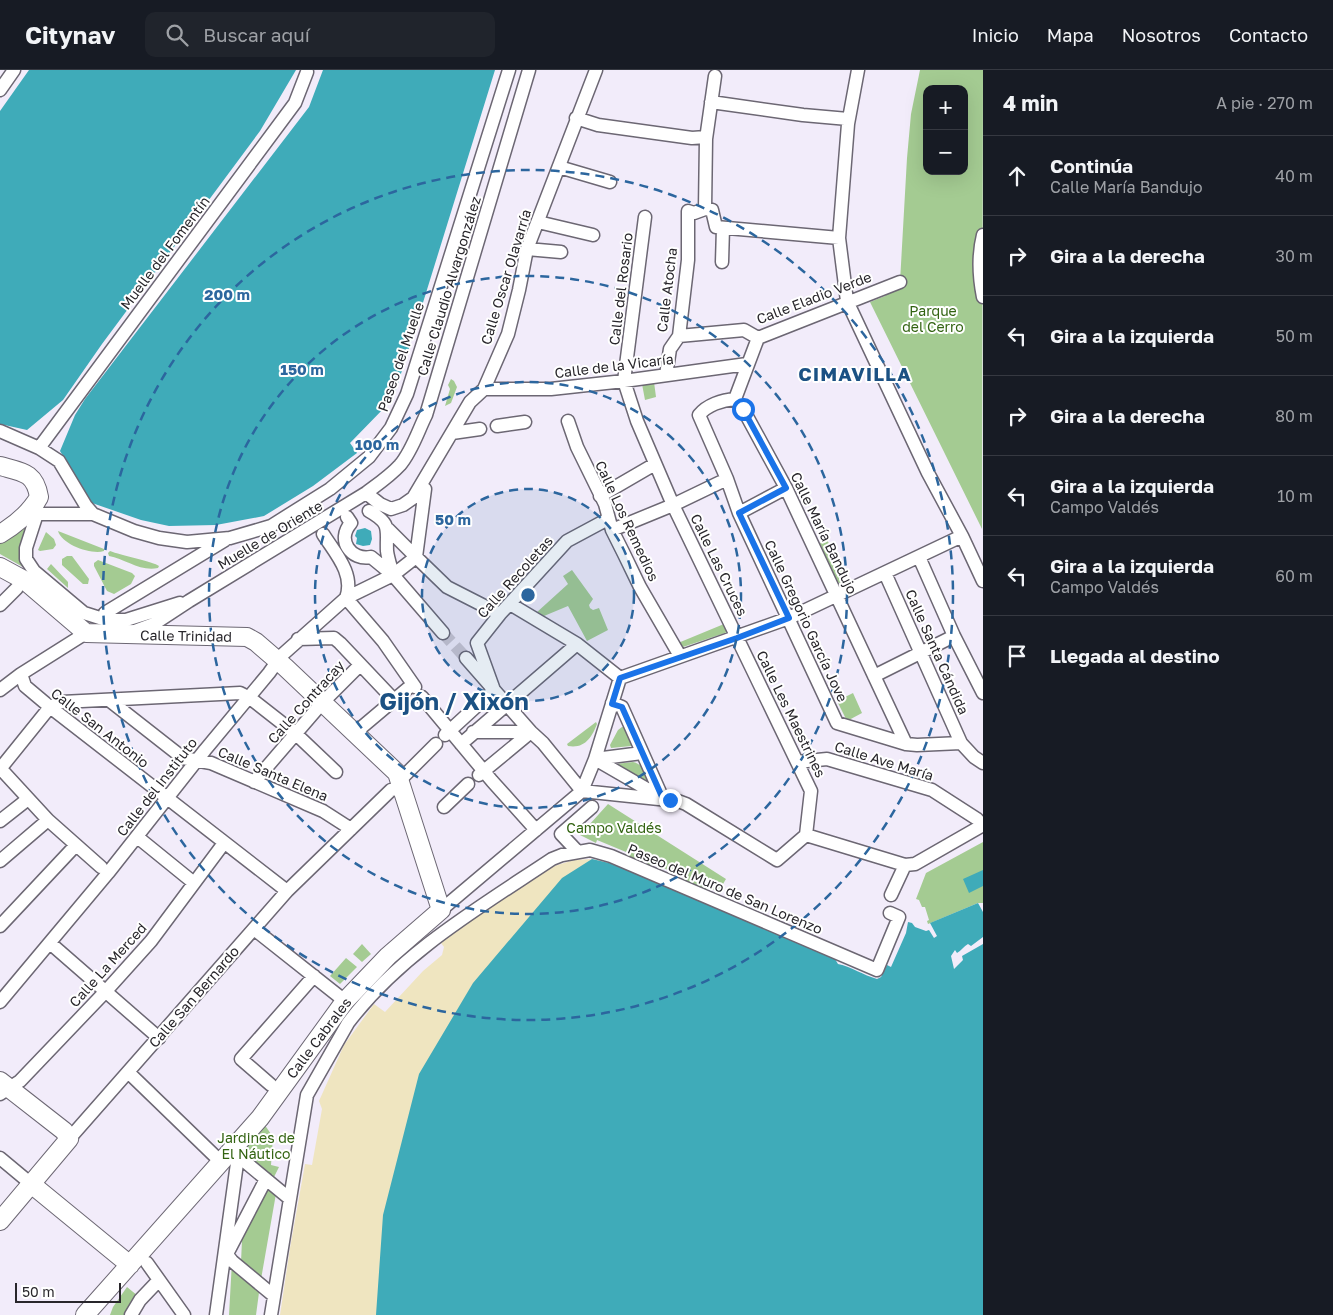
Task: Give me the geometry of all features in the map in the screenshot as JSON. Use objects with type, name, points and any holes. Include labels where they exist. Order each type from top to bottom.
[{"type":"street","points":[[0,90],[14,70]]},
{"type":"street","name":"Paseo del Muelle","points":[[93,514],[134,531],[159,538],[188,542],[228,538],[271,526],[330,489],[369,457],[391,428],[407,394],[508,70]]},
{"type":"street","name":"Calle Claudio Alvargonzález","points":[[366,493],[400,465],[426,415],[529,70]]},
{"type":"street","name":"Calle Oscar Olavarría","points":[[366,493],[380,504],[391,509],[403,505],[413,498],[470,402],[484,389],[508,334],[520,290],[528,249],[576,118],[596,70]]},
{"type":"street","points":[[858,70],[848,119],[839,238],[847,301],[928,473],[962,536],[983,581]]},
{"type":"street","name":"Muelle del Fomentín","points":[[39,448],[295,103],[306,72]]},
{"type":"street","points":[[715,76],[706,137],[704,213],[716,227],[839,238]]},
{"type":"street","points":[[711,102],[803,115],[848,119]]},
{"type":"street","points":[[576,118],[598,125],[692,138],[706,137]]},
{"type":"street","points":[[559,167],[610,182]]},
{"type":"street","name":"Calle Atocha","points":[[666,375],[670,349],[679,336],[688,260],[688,211],[704,213]]},
{"type":"street","name":"Calle del Rosario","points":[[645,217],[624,381],[637,421],[673,505]]},
{"type":"street","points":[[538,222],[593,235]]},
{"type":"street","points":[[722,262],[723,228]]},
{"type":"street","points":[[983,235],[980,280],[983,297]]},
{"type":"street","points":[[528,249],[561,252]]},
{"type":"street","name":"Calle Eladio Verde","points":[[679,336],[744,330],[758,338],[847,301],[900,282]]},
{"type":"street","points":[[735,398],[758,338]]},
{"type":"street","name":"Calle de la Vicaría","points":[[484,389],[551,389],[747,364]]},
{"type":"street","name":"Calle Gregorio García Jove","points":[[735,398],[704,408],[699,415],[727,479],[739,513],[837,723],[917,746],[961,743]]},
{"type":"street","name":"Calle María Bandujo","points":[[735,398],[743,409],[786,488],[906,744]]},
{"type":"street","name":"Calle Los Remedios","points":[[568,421],[577,448],[605,504],[610,524],[640,587],[680,656]]},
{"type":"street","points":[[497,426],[525,422]]},
{"type":"street","points":[[452,433],[480,429]]},
{"type":"street","points":[[0,431],[39,448],[59,461],[86,506],[93,514]]},
{"type":"street","points":[[600,496],[655,464]]},
{"type":"street","points":[[0,466],[20,471],[30,476],[35,482],[40,506],[26,548],[26,559],[34,571],[84,613],[125,628]]},
{"type":"street","name":"Calle Recoletas","points":[[494,690],[477,643],[500,614],[567,541],[610,524],[673,505],[727,479]]},
{"type":"street","points":[[739,513],[786,488]]},
{"type":"street","points":[[416,557],[425,489]]},
{"type":"street","name":"Muelle de Oriente","points":[[125,628],[154,624],[366,493]]},
{"type":"street","name":"Calle Las Cruces","points":[[673,505],[737,638]]},
{"type":"street","points":[[0,534],[20,520],[34,506],[93,514]]},
{"type":"street","points":[[369,511],[380,517],[388,529],[447,587],[500,614]]},
{"type":"street","points":[[347,517],[351,524],[346,532],[342,562],[348,579],[346,598],[383,641],[417,689],[446,736],[461,744],[482,773],[492,781],[536,830]]},
{"type":"street","points":[[388,529],[387,552],[393,575]]},
{"type":"street","points":[[323,534],[344,554],[359,557],[371,557],[388,544]]},
{"type":"street","points":[[620,678],[789,618],[962,536]]},
{"type":"street","points":[[106,613],[228,538]]},
{"type":"street","points":[[371,557],[393,575],[443,633]]},
{"type":"street","name":"Calle del Instituto","points":[[0,1002],[298,638],[346,598],[393,575],[416,557]]},
{"type":"street","points":[[919,557],[954,636],[983,693]]},
{"type":"street","points":[[0,567],[24,580],[86,633],[0,690]]},
{"type":"street","name":"Calle Santa Cándida","points":[[885,573],[961,743]]},
{"type":"street","points":[[0,606],[17,588]]},
{"type":"street","name":"Muelle de Oriente","points":[[182,635],[176,621],[189,601]]},
{"type":"street","points":[[510,604],[577,644],[620,678]]},
{"type":"street","name":"Calle Trinidad","points":[[86,633],[125,628],[182,635],[246,637],[256,642],[278,661],[399,781]]},
{"type":"street","points":[[874,676],[954,636]]},
{"type":"street","points":[[298,638],[334,638],[394,700]]},
{"type":"street","name":"Calle Les Maestrines","points":[[737,638],[811,791],[806,835]]},
{"type":"street","points":[[461,744],[577,644]]},
{"type":"street","points":[[466,658],[494,690],[512,701],[536,736],[582,791],[678,800],[777,860],[806,835],[904,865],[915,864],[983,825]]},
{"type":"street","name":"Calle Contracay","points":[[254,782],[322,703],[360,664]]},
{"type":"street","name":"Calle San Antonio","points":[[22,674],[24,686],[287,891]]},
{"type":"street","points":[[582,791],[595,760],[620,678]]},
{"type":"street","points":[[362,728],[394,700],[417,689]]},
{"type":"street","name":"Calle San Bernardo","points":[[0,1221],[69,1138],[287,891],[494,690]]},
{"type":"street","points":[[101,867],[48,820],[0,769],[50,707],[62,702],[240,694],[250,698],[296,734],[336,772]]},
{"type":"street","name":"Calle Santa Elena","points":[[109,700],[183,758],[211,763],[323,811],[351,829]]},
{"type":"street","points":[[612,704],[622,707],[663,799]]},
{"type":"street","points":[[446,736],[476,732],[536,736]]},
{"type":"street","points":[[482,773],[536,736]]},
{"type":"street","points":[[961,743],[974,757],[983,763]]},
{"type":"street","points":[[595,760],[642,753]]},
{"type":"street","name":"Calle Ave María","points":[[797,762],[827,758],[932,790],[983,825]]},
{"type":"street","points":[[595,760],[663,799]]},
{"type":"street","points":[[399,781],[441,910]]},
{"type":"street","points":[[444,807],[468,784]]},
{"type":"street","name":"Calle Cabrales","points":[[86,1315],[138,1264],[231,1156],[345,1001],[388,956],[582,791]]},
{"type":"street","points":[[0,821],[28,799]]},
{"type":"street","points":[[578,851],[561,834],[592,807]]},
{"type":"street","points":[[0,861],[48,820]]},
{"type":"street","points":[[141,840],[194,883]]},
{"type":"street","name":"Calle La Merced","points":[[3,1088],[20,1081],[106,991],[151,941],[224,843]]},
{"type":"street","points":[[0,926],[76,845]]},
{"type":"street","name":"Paseo del Muro de San Lorenzo","points":[[271,1315],[307,1095],[348,1023],[356,1012],[393,974],[452,924],[552,859],[578,851],[590,850],[611,856],[877,970],[899,917],[890,913]]},
{"type":"street","points":[[891,895],[904,865]]},
{"type":"street","points":[[254,928],[345,1001]]},
{"type":"street","points":[[50,943],[159,1038]]},
{"type":"street","points":[[271,1085],[241,1060],[314,976]]},
{"type":"street","points":[[128,1072],[231,1156],[266,1179],[290,1198]]},
{"type":"street","points":[[3,1088],[64,1131],[69,1138]]},
{"type":"street","points":[[216,1315],[227,1257],[231,1156]]},
{"type":"street","points":[[0,1158],[30,1183],[159,1280],[184,1315]]},
{"type":"street","points":[[227,1257],[266,1179]]},
{"type":"street","points":[[227,1257],[274,1296]]},
{"type":"street","points":[[100,1315],[103,1306],[138,1264]]},
{"type":"street","points":[[131,1315],[140,1300],[159,1280]]},
{"type":"green space","name":"Parque del Cerro","points":[[920,70],[983,70],[982,529],[870,302],[885,296],[900,282],[911,114]]},
{"type":"green space","points":[[451,379],[457,387],[451,403],[445,406],[450,389],[448,385]]},
{"type":"green space","points":[[654,382],[656,397],[645,400],[642,384]]},
{"type":"green space","points":[[28,524],[20,551],[23,567],[0,554],[0,543]]},
{"type":"green space","points":[[58,531],[104,549],[104,551],[92,552],[71,545],[65,541]]},
{"type":"green space","points":[[46,532],[54,539],[56,545],[53,549],[40,551],[38,550]]},
{"type":"green space","points":[[827,540],[850,581],[839,583],[836,580],[820,543]]},
{"type":"green space","points":[[110,551],[159,566],[152,569],[139,567],[109,556],[108,553]]},
{"type":"green space","points":[[72,556],[89,579],[88,584],[83,584],[62,565],[62,559]]},
{"type":"green space","points":[[98,560],[132,573],[135,576],[131,584],[114,594],[107,591],[94,566],[94,563]]},
{"type":"green space","points":[[51,564],[68,582],[68,588],[47,569]]},
{"type":"green space","points":[[572,570],[593,599],[589,605],[590,608],[593,610],[599,608],[608,630],[587,641],[568,606],[544,616],[536,613],[568,584],[563,576]]},
{"type":"green space","points":[[724,624],[728,632],[680,648],[678,643]]},
{"type":"green space","points":[[853,693],[862,713],[847,721],[837,701]]},
{"type":"green space","points":[[596,722],[595,729],[587,741],[579,746],[568,746],[567,744]]},
{"type":"green space","points":[[625,727],[633,743],[631,746],[611,748],[610,745],[618,730]]},
{"type":"green space","points":[[633,762],[642,767],[649,784],[616,764]]},
{"type":"green space","name":"Campo Valdés","points":[[608,804],[726,879],[717,894],[716,891],[709,888],[707,890],[683,880],[683,877],[653,863],[652,866],[626,855],[626,852],[597,840],[596,843],[580,835]]},
{"type":"green space","points":[[983,842],[983,903],[978,903],[928,924],[927,921],[929,920],[925,907],[922,907],[919,900],[916,899],[926,873]]},
{"type":"green space","points":[[362,944],[371,954],[362,962],[353,954]]},
{"type":"green space","points":[[346,958],[357,967],[340,984],[330,976]]},
{"type":"green space","name":"Jardines de El Náutico","points":[[260,1118],[273,1137],[271,1165],[279,1167],[273,1179],[277,1188],[256,1315],[229,1315],[232,1261],[241,1262],[242,1240],[238,1239],[266,1179],[238,1156]]},
{"type":"green space","points":[[127,1287],[138,1296],[127,1315],[110,1315],[113,1307]]},
{"type":"sand","points":[[592,859],[609,863],[445,1315],[280,1315],[305,1164],[312,1165],[322,1109],[319,1101],[344,1045],[374,1004],[385,1012],[423,971],[442,955],[444,947],[441,943],[471,919],[554,866],[574,860]]},
{"type":"water","points":[[29,70],[296,70],[260,131],[102,344],[63,400],[27,430],[0,424],[0,111]]},
{"type":"water","points":[[323,70],[495,70],[395,393],[387,405],[350,443],[357,453],[313,486],[264,516],[216,525],[169,526],[141,520],[92,503],[60,451],[75,415],[85,399],[309,107]]},
{"type":"water","points":[[365,528],[371,531],[372,539],[370,545],[356,544],[357,538],[355,536],[357,530]]},
{"type":"water","points":[[592,859],[609,863],[679,891],[835,959],[838,964],[877,979],[881,977],[887,965],[891,967],[906,933],[908,922],[912,923],[915,927],[926,931],[929,930],[934,938],[937,936],[930,923],[978,903],[983,912],[983,937],[971,946],[968,944],[957,953],[955,950],[951,956],[954,969],[963,960],[962,956],[983,944],[983,1315],[376,1315],[383,1215],[419,1074],[473,983],[562,878]]},
{"type":"water","points":[[983,870],[983,886],[969,893],[963,879]]},
{"type":"tunnel","points":[[443,633],[466,658]]},
{"type":"district","name":"CIMAVILLA","points":[[855,374]]},
{"type":"district","name":"Gijón / Xixón","points":[[454,702]]},
{"type":"route","points":[[670,800],[663,799],[622,707],[612,704],[620,678],[789,618],[739,513],[786,488],[743,409]]}]
